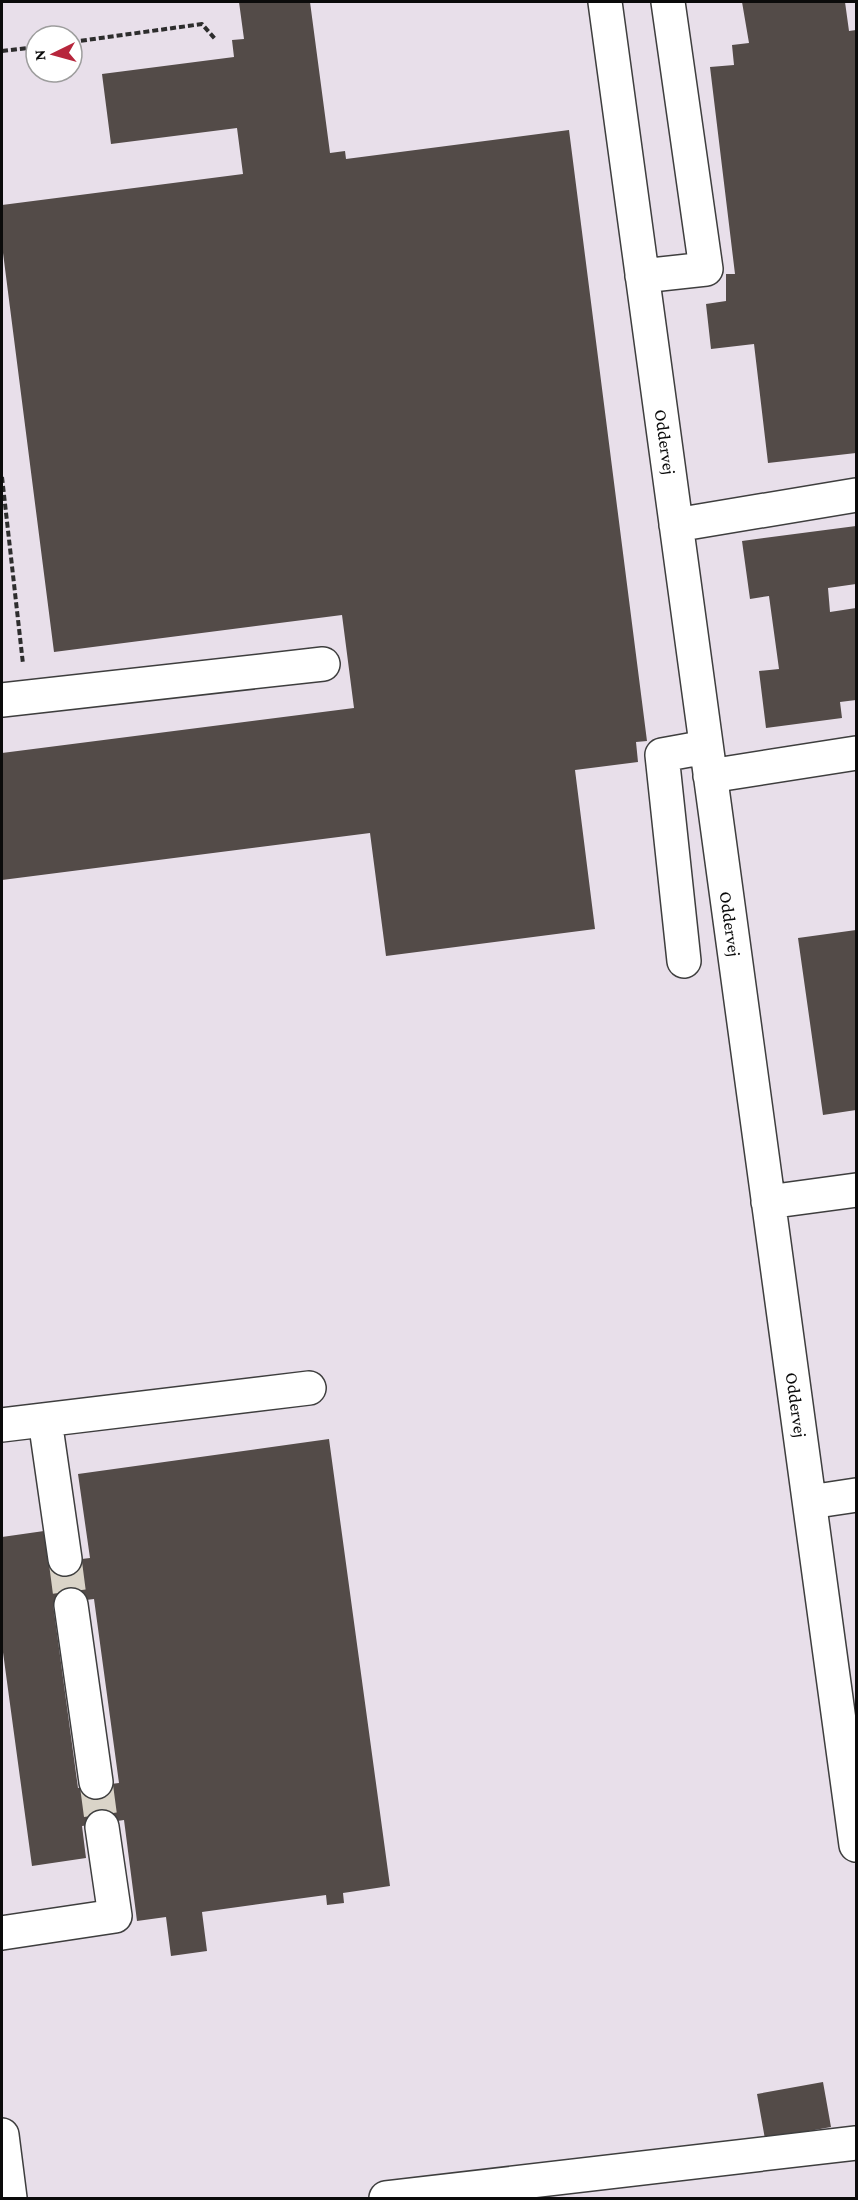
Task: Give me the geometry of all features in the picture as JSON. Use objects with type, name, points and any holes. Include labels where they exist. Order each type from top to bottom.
[{"type":"street","name":"Oddervej","points":[[605,2],[856,1845]]},
{"type":"street","points":[[642,276],[706,269],[668,2]]},
{"type":"street","points":[[676,525],[856,495]]},
{"type":"street","points":[[14,699],[323,664]]},
{"type":"street","points":[[684,961],[662,755],[708,761],[856,753]]},
{"type":"street","points":[[768,1202],[856,1190]]},
{"type":"street","points":[[2,1425],[309,1388]]},
{"type":"street","points":[[45,1420],[64,1559]]},
{"type":"street","points":[[810,1502],[856,1496]]},
{"type":"street","points":[[71,1605],[96,1782]]},
{"type":"street","points":[[2,1933],[115,1916],[102,1827]]},
{"type":"street","points":[[2,2135],[10,2199]]},
{"type":"street","points":[[386,2199],[856,2143]]},
{"type":"path","points":[[84,40],[202,24],[216,40]]},
{"type":"path","points":[[2,51],[24,48]]},
{"type":"path","points":[[2,477],[14,699]]},
{"type":"shaded area","points":[[2,2],[856,2],[856,2198],[2,2198]]},
{"type":"building","points":[[239,2],[310,2],[330,153],[345,151],[346,159],[569,130],[647,741],[636,742],[638,762],[575,770],[595,929],[386,956],[370,833],[2,880],[2,753],[354,708],[342,615],[54,652],[2,245],[2,205],[243,174],[237,128],[111,144],[102,74],[234,57],[232,40],[244,39]]},
{"type":"building","points":[[742,2],[845,2],[849,31],[856,30],[856,453],[768,463],[754,344],[711,349],[706,304],[726,301],[726,274],[735,274],[710,67],[734,65],[732,45],[749,43]]},
{"type":"building","points":[[856,526],[856,584],[828,588],[830,612],[856,608],[856,700],[840,702],[842,718],[766,728],[759,671],[779,669],[769,596],[750,599],[742,541]]},
{"type":"building","points":[[856,930],[856,1110],[823,1115],[798,938]]},
{"type":"building","points":[[329,1439],[390,1886],[343,1893],[344,1903],[327,1905],[326,1895],[202,1912],[207,1951],[171,1956],[166,1917],[137,1921],[124,1820],[82,1826],[86,1858],[32,1866],[2,1645],[2,1537],[44,1531],[48,1563],[90,1558],[78,1474]],"holes":[[[94,1599],[119,1783],[78,1788],[53,1604]]]},
{"type":"building","points":[[823,2082],[831,2127],[765,2139],[757,2094]]},
{"type":"tunnel","points":[[65,1559],[71,1605]]},
{"type":"tunnel","points":[[96,1782],[102,1827]]}]
